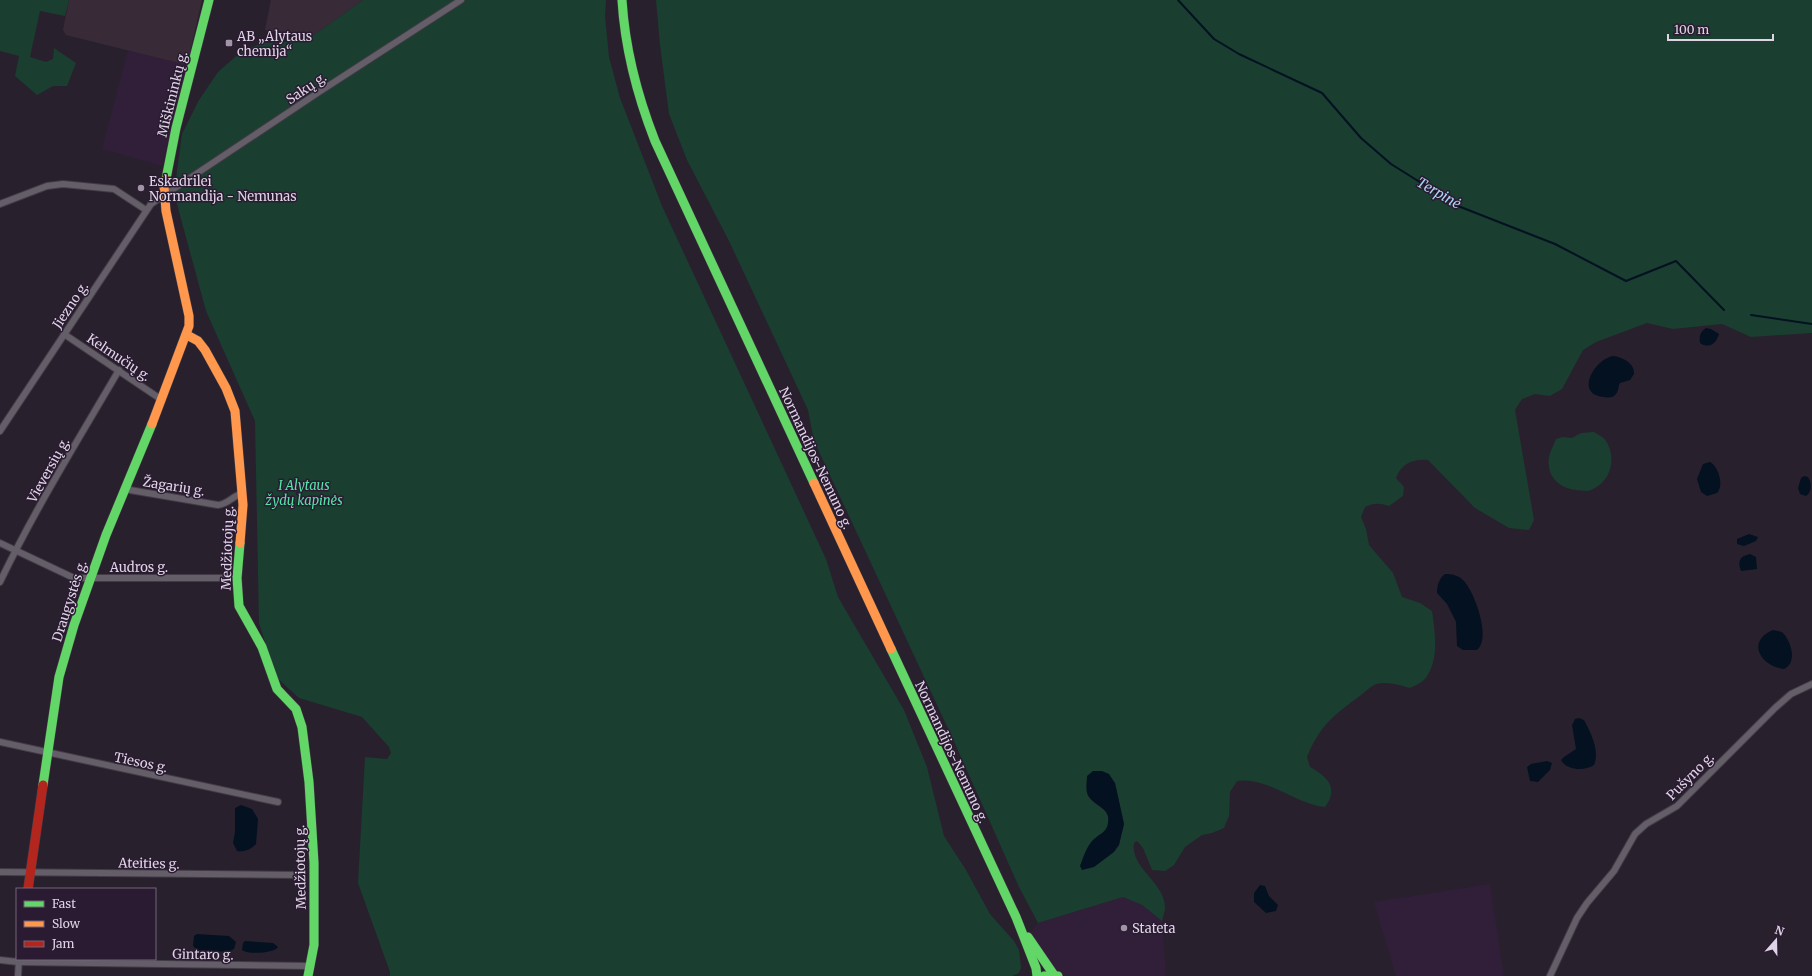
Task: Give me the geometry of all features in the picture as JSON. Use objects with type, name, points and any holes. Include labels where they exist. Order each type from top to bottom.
[{"type":"street","name":"Miškininkų g.","points":[[164,195],[165,177],[176,128],[209,0]]},
{"type":"street","name":"Sakų g.","points":[[164,195],[461,0]]},
{"type":"street","name":"Normandijos-Nemuno g.","points":[[622,0],[626,38],[635,85],[662,159],[1016,917],[1036,968],[1037,976]]},
{"type":"street","points":[[0,204],[47,186],[63,184],[114,189],[146,210]]},
{"type":"street","name":"Jiezno g.","points":[[0,431],[146,210],[164,195]]},
{"type":"street","points":[[164,195],[189,316],[186,335]]},
{"type":"street","name":"Kelmučių g.","points":[[64,334],[162,400]]},
{"type":"street","name":"Draugystės g.","points":[[28,888],[59,677],[74,624],[124,489],[162,400],[186,335]]},
{"type":"street","name":"Medžiotojų g.","points":[[186,335],[198,341],[205,350],[226,388],[235,411],[243,518],[237,578],[239,606],[262,647],[277,689],[296,709],[302,727],[309,782],[312,822],[314,945],[308,976]]},
{"type":"street","name":"Vieversių g.","points":[[0,582],[15,551],[118,370]]},
{"type":"street","name":"Žagarių g.","points":[[124,489],[218,505],[226,504],[237,495],[242,494]]},
{"type":"street","name":"Audros g.","points":[[0,543],[74,578],[237,578]]},
{"type":"street","name":"Pušyno g.","points":[[1550,976],[1577,918],[1587,903],[1614,871],[1635,834],[1646,824],[1678,806],[1774,708],[1791,694],[1812,684]]},
{"type":"street","name":"Tiesos g.","points":[[0,742],[48,754],[278,802]]},
{"type":"street","name":"Ateities g.","points":[[0,872],[298,875]]},
{"type":"street","name":"Normandijos-Nemuno g.","points":[[1016,917],[1046,965],[1056,975]]},
{"type":"street","name":"Gintaro g.","points":[[0,960],[310,966]]},
{"type":"street","points":[[18,976],[19,960]]},
{"type":"street","points":[[1044,976],[1056,975]]},
{"type":"shaded area","points":[[69,0],[202,0],[187,65],[66,35],[63,30]]},
{"type":"shaded area","points":[[271,0],[363,0],[307,40],[265,30]]},
{"type":"shaded area","points":[[128,50],[187,65],[162,166],[102,149]]},
{"type":"shaded area","points":[[1490,884],[1504,976],[1396,976],[1374,902]]},
{"type":"shaded area","points":[[1123,897],[1142,905],[1162,921],[1166,976],[1065,976],[1051,968],[1030,933],[1038,923]]},
{"type":"green space","points":[[0,0],[69,0],[65,16],[40,11],[30,57],[46,62],[53,59],[54,48],[76,63],[67,86],[53,86],[37,95],[15,76],[19,56],[0,51]]},
{"type":"green space","name":"I Alytaus žydų kapinės","points":[[363,0],[606,0],[605,16],[609,57],[620,98],[662,206],[826,559],[838,597],[904,710],[927,767],[944,836],[966,870],[990,914],[1014,941],[1019,950],[1021,968],[1019,973],[1012,976],[390,976],[390,972],[358,883],[365,757],[387,759],[391,753],[389,747],[362,717],[299,698],[276,677],[259,623],[255,421],[206,311],[174,193],[182,134],[199,100],[218,72],[242,51],[262,43],[307,40]]},
{"type":"green space","points":[[656,0],[1812,0],[1812,333],[1751,337],[1722,324],[1673,329],[1647,323],[1596,342],[1583,350],[1562,389],[1550,396],[1535,394],[1522,399],[1515,410],[1534,520],[1529,530],[1509,528],[1475,508],[1428,460],[1413,461],[1404,466],[1396,478],[1404,487],[1403,496],[1389,506],[1377,504],[1365,507],[1361,517],[1366,529],[1369,545],[1393,573],[1402,597],[1420,603],[1432,611],[1435,647],[1432,665],[1424,680],[1410,688],[1389,683],[1374,685],[1335,715],[1323,729],[1317,737],[1307,757],[1310,767],[1322,775],[1330,784],[1331,794],[1325,807],[1303,801],[1270,786],[1248,781],[1237,781],[1230,792],[1229,816],[1224,828],[1202,835],[1185,847],[1174,865],[1165,871],[1152,870],[1143,848],[1137,841],[1134,843],[1134,852],[1137,860],[1155,883],[1164,899],[1165,909],[1162,921],[1142,905],[1123,897],[1038,923],[1019,887],[952,737],[814,441],[808,410],[729,241],[687,160],[669,114]],"holes":[[[1087,776],[1115,783],[1124,824],[1119,844],[1084,856],[1092,842],[1106,830],[1109,824],[1109,818],[1105,810],[1088,795]]]},
{"type":"green space","points":[[1594,432],[1604,438],[1609,448],[1611,462],[1607,475],[1598,486],[1589,491],[1564,487],[1555,480],[1549,469],[1550,452],[1556,439],[1563,437],[1572,438],[1581,433]]},
{"type":"water","points":[[1706,328],[1719,334],[1714,343],[1706,346],[1700,343],[1700,334]]},
{"type":"water","points":[[1613,356],[1627,361],[1634,370],[1634,374],[1630,380],[1620,383],[1618,391],[1614,396],[1608,398],[1595,395],[1590,390],[1590,377],[1599,364]]},
{"type":"water","points":[[1710,462],[1718,472],[1720,477],[1720,486],[1717,493],[1707,496],[1701,492],[1697,479],[1703,464]]},
{"type":"water","points":[[1804,476],[1808,477],[1811,485],[1806,496],[1800,494],[1798,488],[1801,478]]},
{"type":"water","points":[[1749,534],[1758,537],[1756,541],[1744,546],[1737,544],[1737,539]]},
{"type":"water","points":[[1750,554],[1756,557],[1757,569],[1741,571],[1739,564],[1740,560],[1744,556]]},
{"type":"water","points":[[1445,574],[1459,577],[1467,585],[1472,594],[1480,615],[1483,636],[1481,644],[1477,650],[1463,650],[1457,646],[1456,622],[1447,604],[1437,593],[1439,582]]},
{"type":"water","points":[[1773,630],[1782,632],[1788,640],[1792,651],[1791,662],[1784,669],[1768,663],[1759,652],[1758,646],[1760,640]]},
{"type":"water","points":[[1579,718],[1584,720],[1594,742],[1596,760],[1594,765],[1590,767],[1576,769],[1567,766],[1561,760],[1576,749],[1572,725],[1575,719]]},
{"type":"water","points":[[1547,761],[1552,763],[1550,770],[1538,782],[1530,781],[1527,767],[1531,764]]},
{"type":"water","points":[[1093,771],[1102,771],[1109,774],[1115,783],[1124,824],[1119,845],[1114,852],[1094,867],[1082,870],[1080,866],[1088,847],[1094,839],[1106,829],[1108,823],[1107,814],[1105,811],[1089,797],[1087,792],[1087,776]]},
{"type":"water","points":[[241,805],[252,809],[258,819],[256,844],[252,848],[245,851],[237,851],[233,843],[235,832],[235,808]]},
{"type":"water","points":[[1260,885],[1265,886],[1269,896],[1278,905],[1276,911],[1266,913],[1254,902],[1254,893]]},
{"type":"water","points":[[197,934],[229,936],[236,942],[234,949],[228,952],[197,950],[193,946],[194,936]]},
{"type":"water","points":[[245,941],[273,943],[278,947],[267,952],[245,952],[242,950],[243,943]]},
{"type":"waterway","name":"Terpinė","points":[[1178,0],[1214,39],[1239,54],[1322,93],[1361,138],[1391,164],[1458,206],[1555,244],[1626,281],[1676,261],[1724,310]]},
{"type":"waterway","name":"Terpinė","points":[[1751,315],[1812,324]]},
{"type":"traffic: fast","points":[[166,179],[176,128],[209,0]]},
{"type":"traffic: fast","points":[[622,0],[626,36],[633,72],[637,89],[655,141],[814,483]]},
{"type":"traffic: fast","points":[[43,785],[59,677],[74,625],[106,535],[152,424]]},
{"type":"traffic: fast","points":[[240,543],[237,578],[239,606],[262,647],[277,689],[296,709],[302,727],[309,782],[314,863],[314,945],[308,976]]},
{"type":"traffic: fast","points":[[891,649],[1016,917],[1036,968],[1037,976]]},
{"type":"traffic: fast","points":[[1028,937],[1054,975]]},
{"type":"traffic: fast","points":[[1044,976],[1058,976]]},
{"type":"traffic: slow","points":[[152,424],[189,326],[189,316],[166,211],[164,186],[166,179]]},
{"type":"traffic: slow","points":[[187,335],[198,341],[205,350],[226,388],[235,411],[243,505],[240,543]]},
{"type":"traffic: slow","points":[[814,483],[891,649]]},
{"type":"traffic: jam","points":[[28,888],[43,785]]},
{"type":"place","name":"AB „Alytaus chemija“","points":[[229,43]]},
{"type":"place","name":"Eskadrilei Normandija - Nemunas","points":[[141,188]]},
{"type":"place","name":"Stateta","points":[[1124,928]]}]
